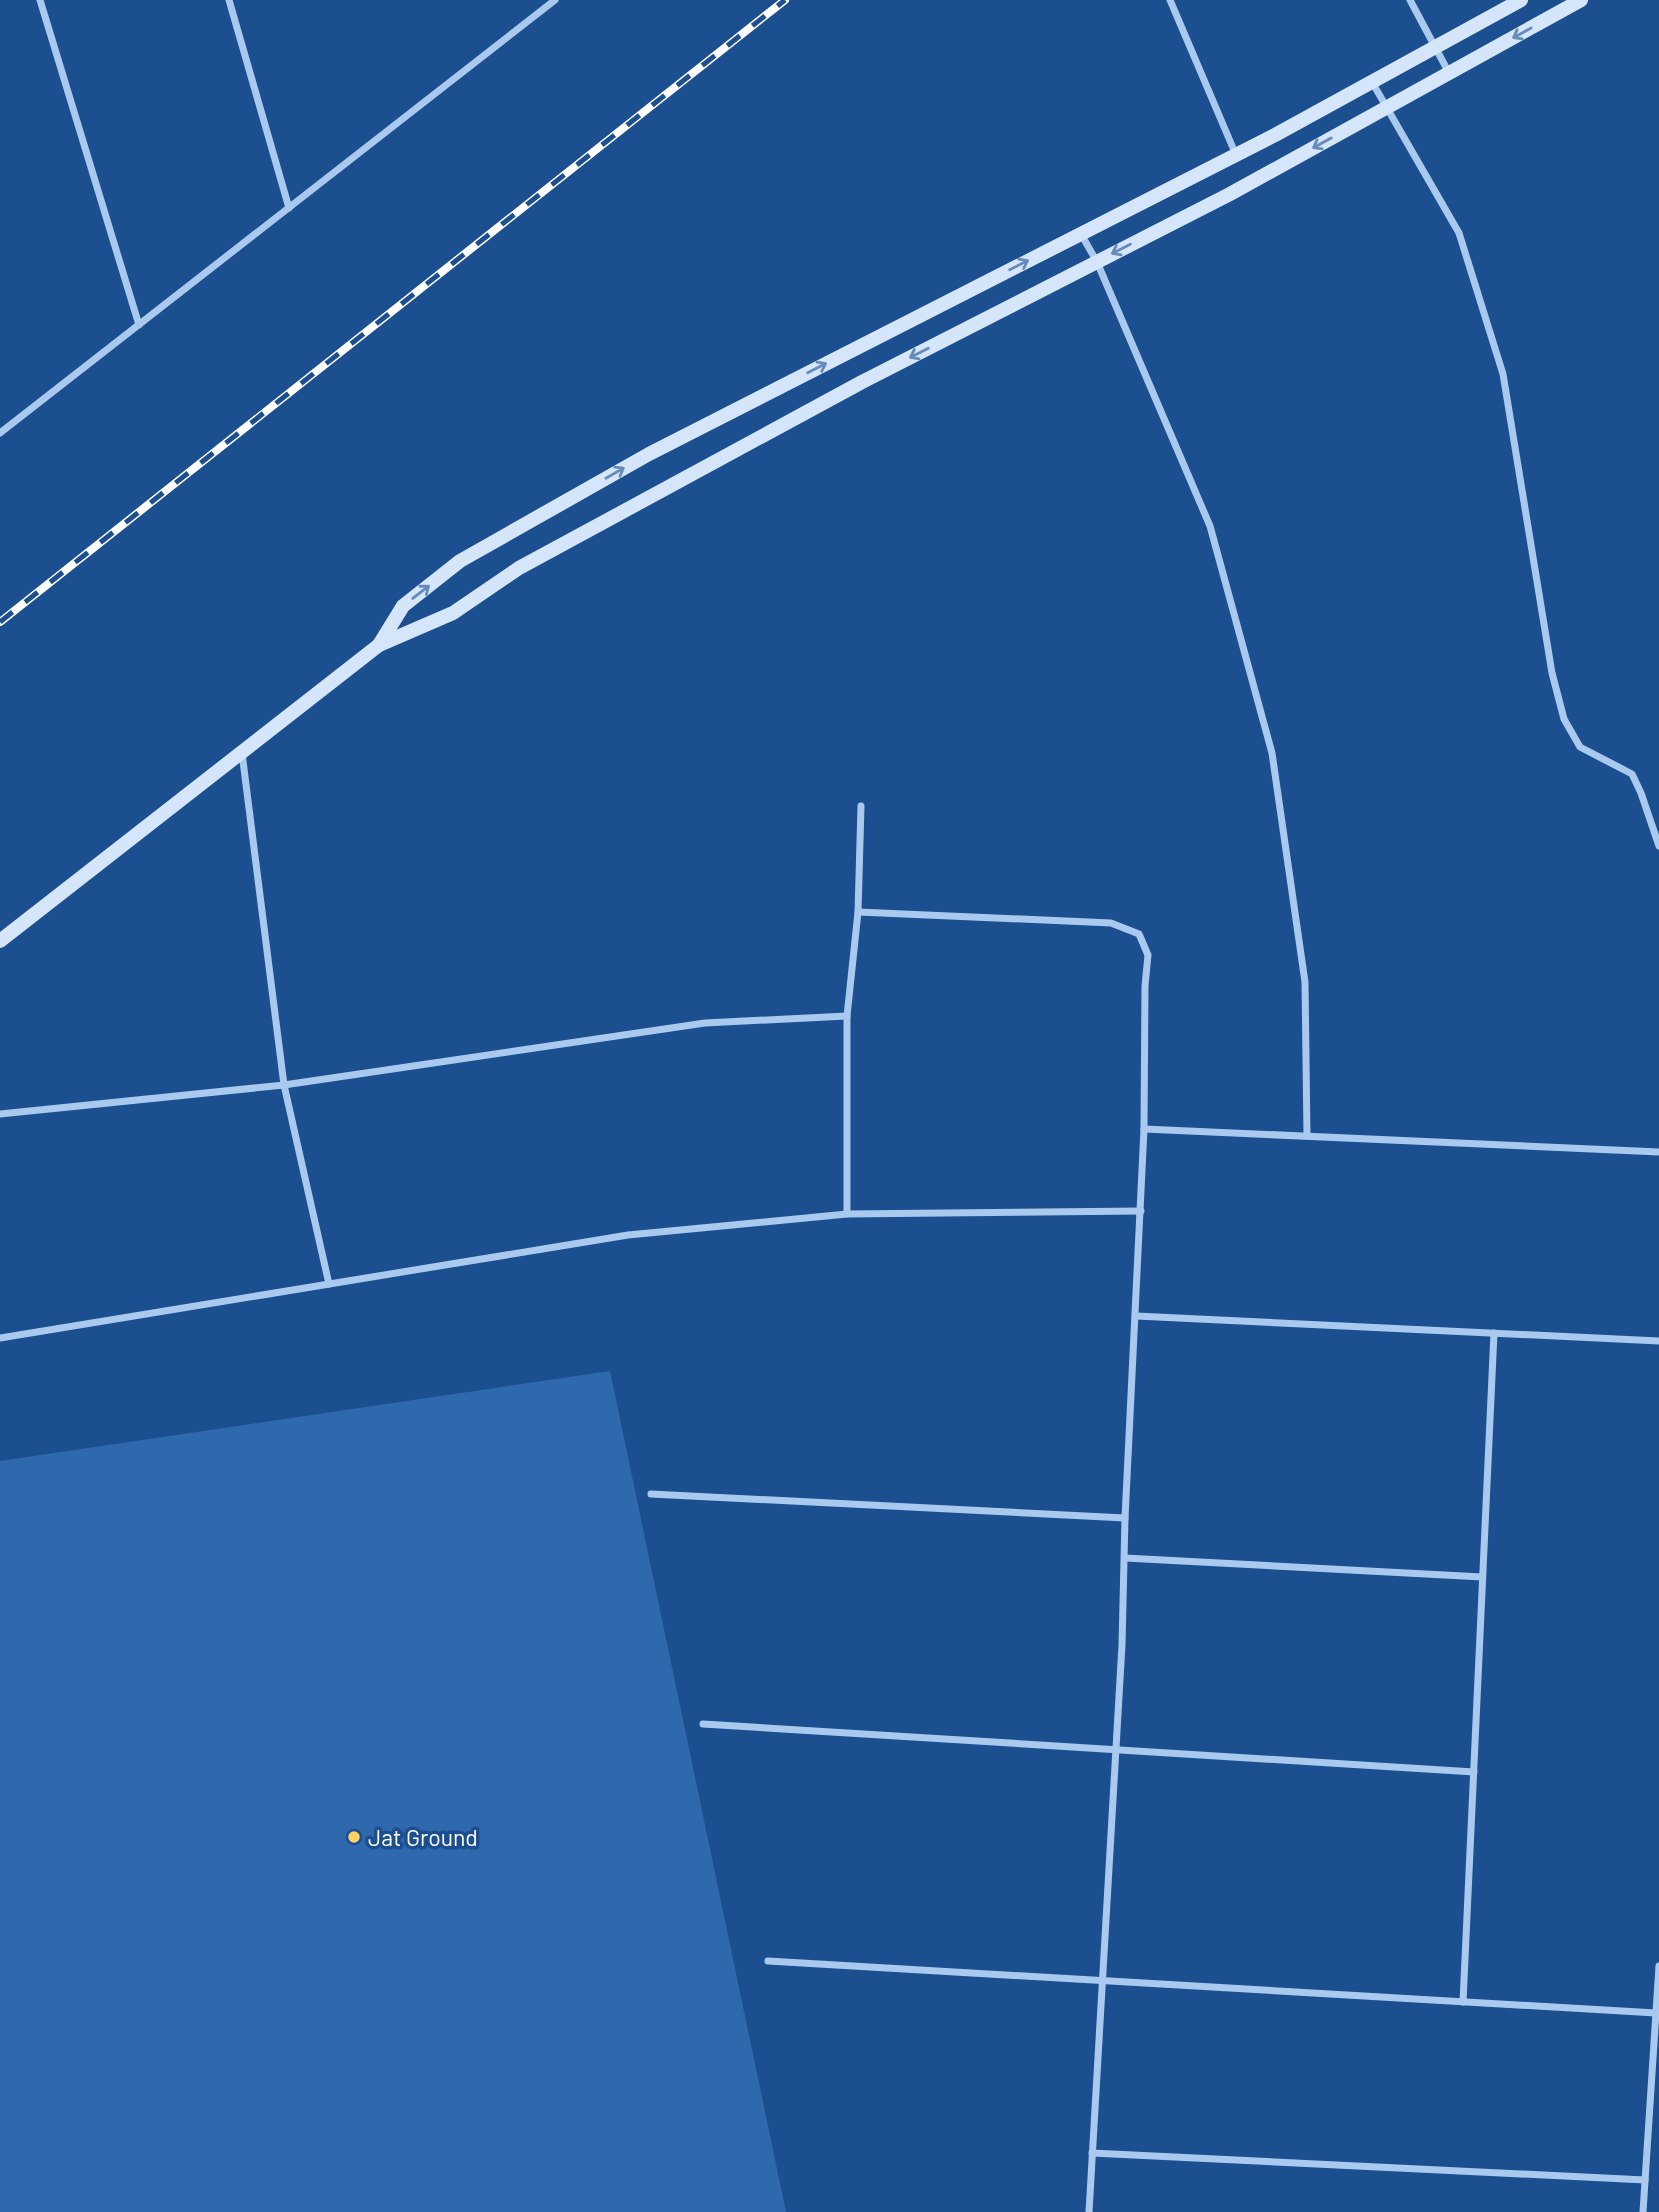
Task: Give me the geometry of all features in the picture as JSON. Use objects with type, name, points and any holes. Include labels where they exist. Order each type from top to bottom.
[{"type":"main road","points":[[379,645],[403,606],[460,561],[649,454],[1236,155],[1521,0]]},
{"type":"main road","points":[[0,941],[379,645],[453,613],[519,568],[862,382],[1230,194],[1581,0]]},
{"type":"street","points":[[40,0],[139,325]]},
{"type":"street","points":[[229,0],[289,208]]},
{"type":"street","points":[[0,433],[555,0]]},
{"type":"street","points":[[1170,0],[1236,155]]},
{"type":"street","points":[[1410,0],[1449,73]]},
{"type":"street","points":[[1372,82],[1459,233],[1503,374],[1552,673],[1564,719],[1580,747],[1632,774],[1659,846]]},
{"type":"street","points":[[1081,234],[1097,262],[1210,526],[1272,753],[1305,982],[1307,1136]]},
{"type":"street","points":[[242,752],[284,1086],[329,1284]]},
{"type":"street","points":[[847,1214],[847,1016],[858,912],[861,806]]},
{"type":"street","points":[[858,912],[1111,923],[1139,934],[1148,955],[1145,986],[1141,1211],[1125,1558],[1089,2212]]},
{"type":"street","points":[[0,1114],[284,1086],[705,1023],[847,1016]]},
{"type":"street","points":[[1144,1129],[1659,1152]]},
{"type":"street","points":[[0,1338],[628,1235],[847,1214],[1141,1211]]},
{"type":"street","points":[[1136,1316],[1659,1341]]},
{"type":"street","points":[[1464,2002],[1494,1333]]},
{"type":"street","points":[[651,1494],[1125,1518]]},
{"type":"street","points":[[1125,1558],[1482,1577]]},
{"type":"street","points":[[703,1724],[1474,1772]]},
{"type":"street","points":[[768,1961],[1656,2013]]},
{"type":"street","points":[[1643,2212],[1659,1966]]},
{"type":"street","points":[[1092,2153],[1645,2180]]},
{"type":"shaded area","name":"Jat Ground","points":[[610,1371],[786,2212],[0,2212],[0,1461]]},
{"type":"railway","points":[[0,622],[785,0]]},
{"type":"place","name":"Jat Ground","points":[[354,1837]]}]
